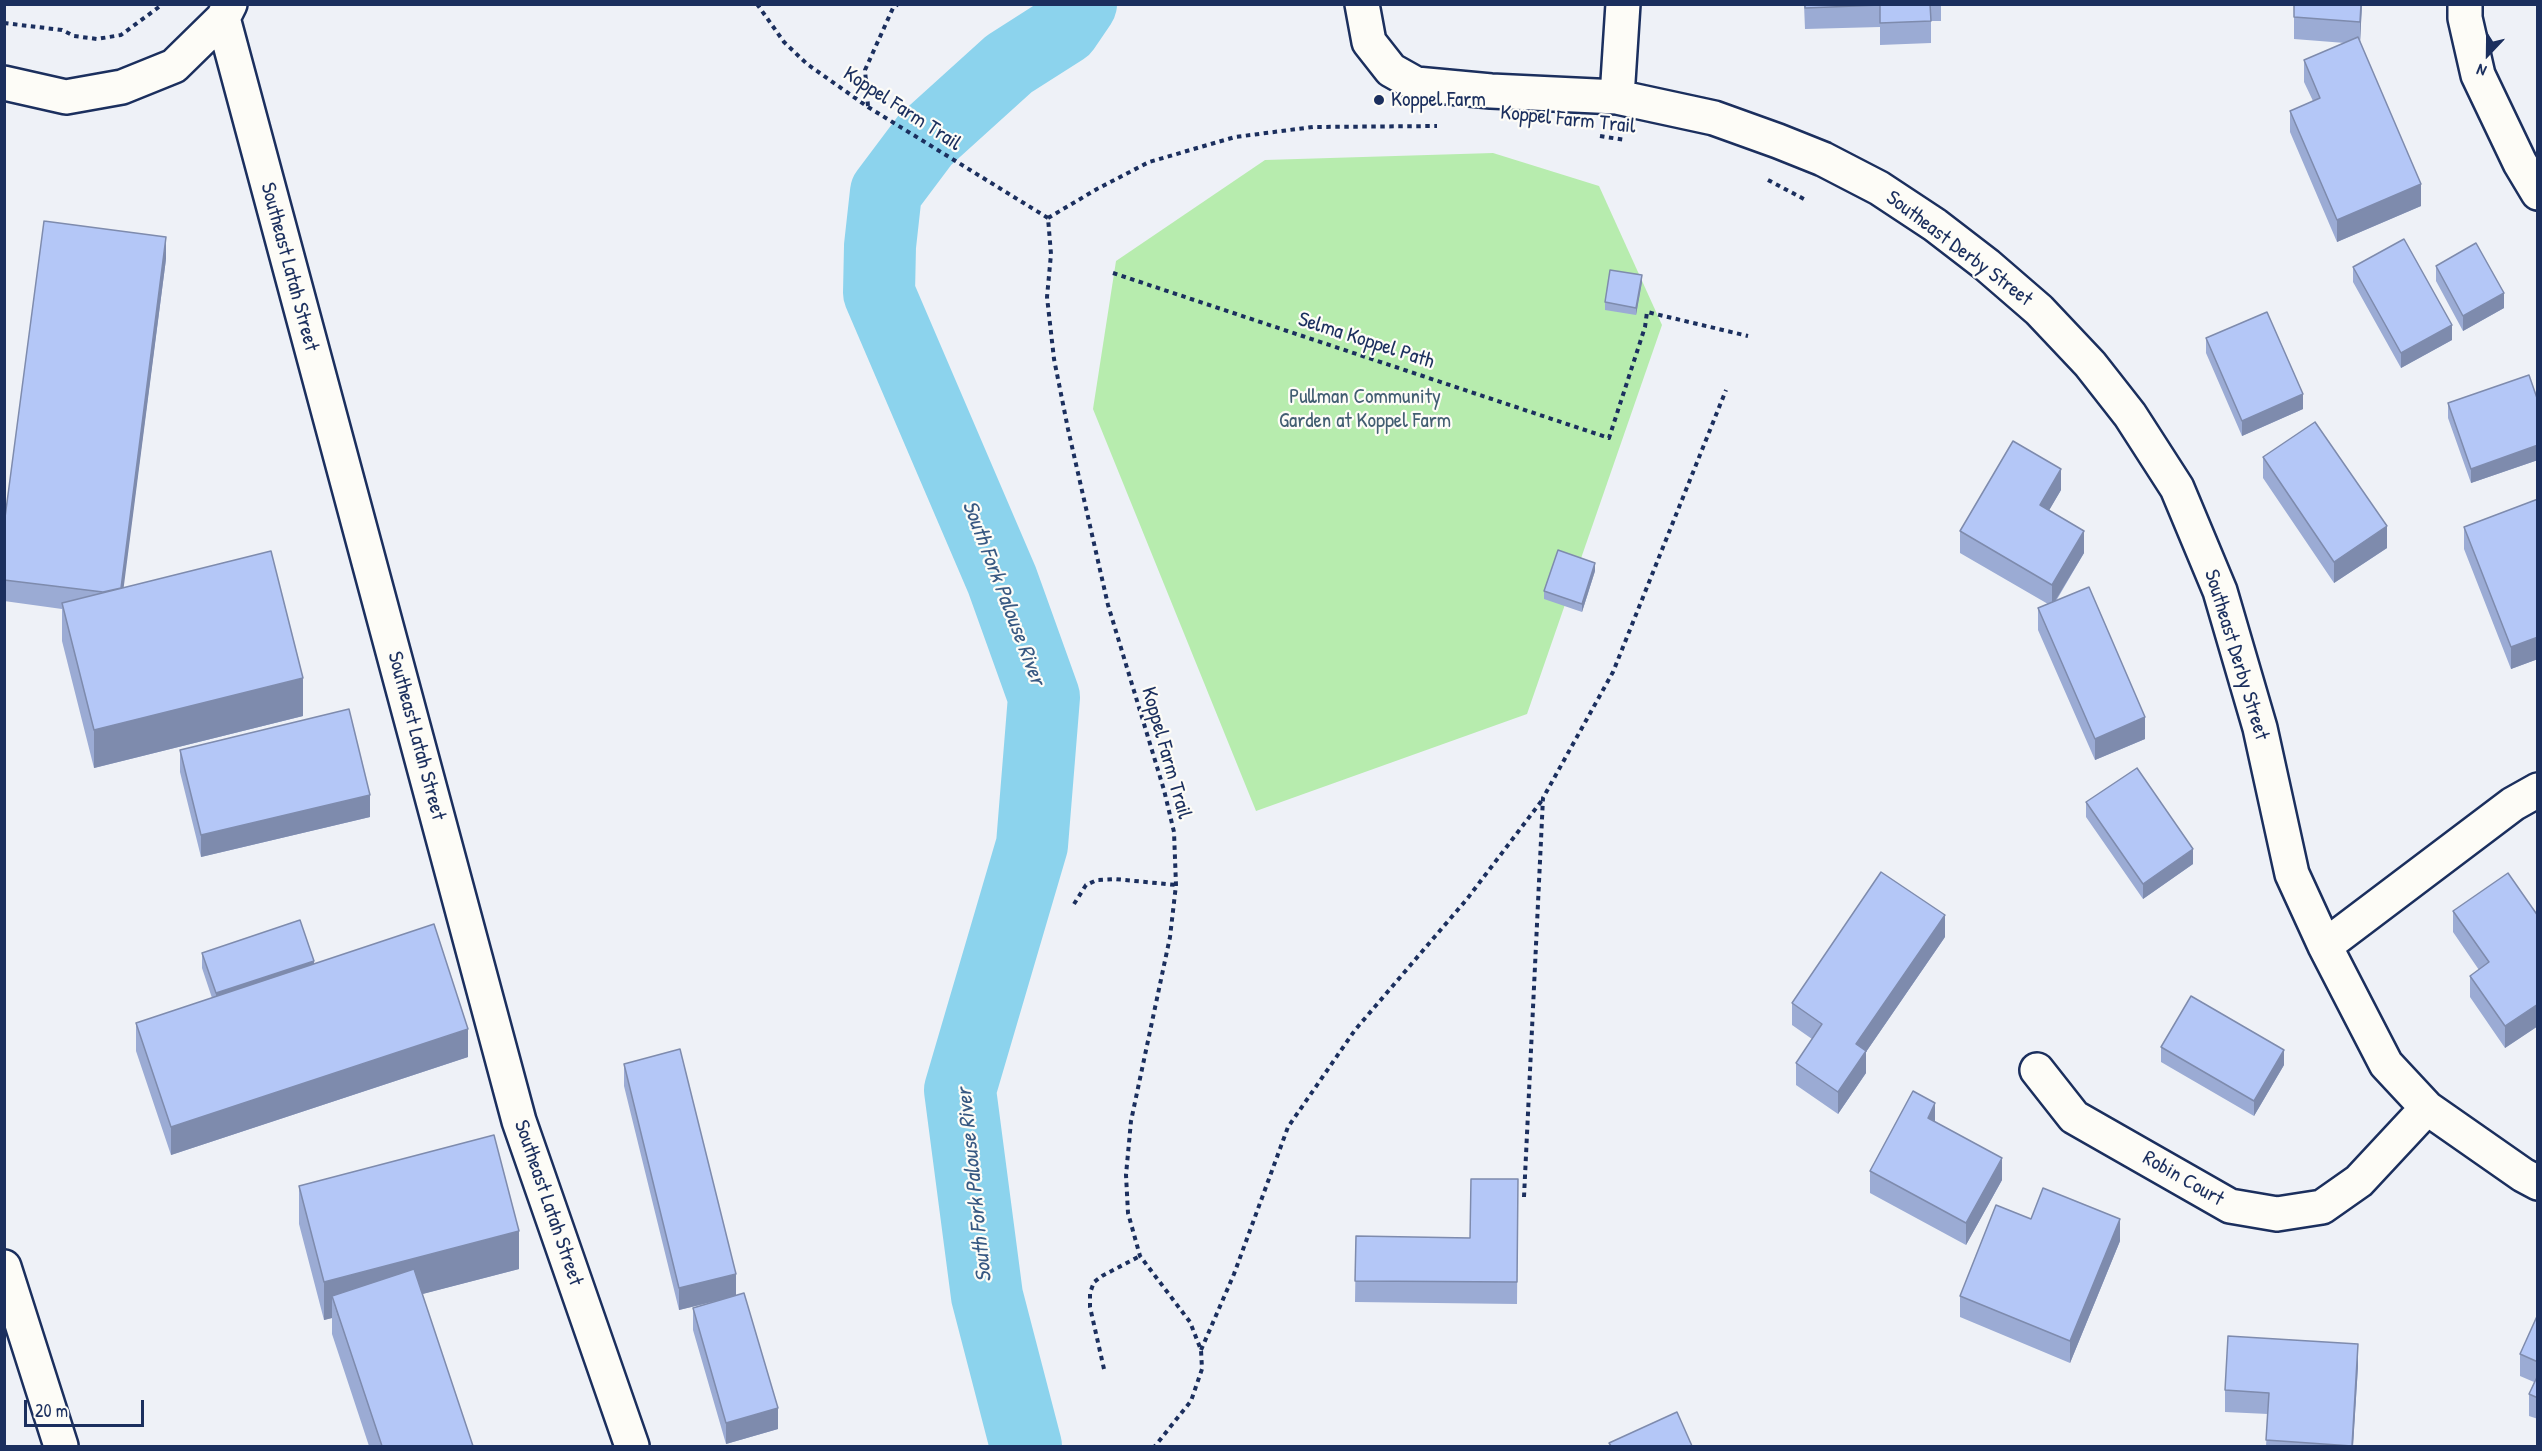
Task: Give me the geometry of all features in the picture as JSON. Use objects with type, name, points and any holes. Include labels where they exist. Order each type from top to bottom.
[{"type":"street","name":"Southeast Derby Street","points":[[1362,4],[1369,42],[1390,70],[1416,84],[1617,98],[1714,118],[1823,159],[1879,188],[1935,225],[1987,265],[2039,310],[2090,364],[2130,415],[2177,488],[2220,591],[2260,728],[2292,874],[2325,946],[2386,1064],[2427,1108],[2538,1183]]},
{"type":"street","points":[[1617,98],[1623,4]]},
{"type":"street","points":[[2465,4],[2465,18],[2478,75],[2520,163],[2538,193]]},
{"type":"street","points":[[4,83],[66,97],[122,87],[174,66],[227,11]]},
{"type":"street","name":"Southeast Latah Street","points":[[227,11],[519,1121],[632,1446]]},
{"type":"street","points":[[2325,946],[2513,804],[2538,790]]},
{"type":"street","name":"Robin Court","points":[[2037,1070],[2074,1117],[2230,1206],[2277,1214],[2322,1207],[2359,1182],[2427,1108]]},
{"type":"street","points":[[4,1267],[61,1446]]},
{"type":"path","points":[[4,23],[62,30],[74,36],[98,39],[121,35],[163,4]]},
{"type":"path","name":"Koppel Farm Trail","points":[[757,4],[784,42],[807,64],[868,107],[1048,218],[1051,254],[1047,297],[1054,359],[1065,417],[1108,605],[1164,790],[1174,832],[1176,885],[1170,937],[1131,1121],[1126,1175],[1128,1214],[1140,1256],[1190,1322],[1201,1350],[1202,1369],[1191,1401],[1156,1445]]},
{"type":"path","points":[[868,107],[865,70],[893,8],[898,4]]},
{"type":"path","points":[[1048,218],[1149,162],[1235,137],[1313,127],[1444,126]]},
{"type":"path","name":"Koppel Farm Trail","points":[[1596,136],[1629,140]]},
{"type":"path","points":[[1757,176],[1804,199]]},
{"type":"path","name":"Selma Koppel Path","points":[[1113,273],[1609,438],[1645,327],[1647,312],[1748,336]]},
{"type":"path","points":[[1201,1350],[1234,1274],[1288,1127],[1355,1030],[1467,898],[1543,798],[1613,672],[1726,390]]},
{"type":"path","points":[[1524,1197],[1543,798]]},
{"type":"path","points":[[1074,904],[1086,885],[1097,880],[1115,879],[1176,885]]},
{"type":"path","points":[[1104,1369],[1091,1316],[1090,1293],[1094,1282],[1102,1276],[1140,1256]]},
{"type":"green space","name":"Pullman Community Garden at Koppel Farm","points":[[1493,153],[1599,186],[1662,325],[1527,714],[1256,811],[1093,409],[1116,261],[1265,160]]},
{"type":"building","points":[[1805,4],[1930,4],[1931,21],[1880,23],[1880,5],[1805,8]]},
{"type":"building","points":[[2294,4],[2361,4],[2360,22],[2294,17]]},
{"type":"building","points":[[2358,37],[2421,184],[2337,220],[2290,111],[2320,98],[2304,60]]},
{"type":"building","points":[[44,221],[166,237],[121,588],[103,592],[4,580],[4,525]]},
{"type":"building","points":[[2404,239],[2452,325],[2401,353],[2353,267]]},
{"type":"building","points":[[2476,243],[2504,293],[2463,316],[2436,266]]},
{"type":"building","points":[[1610,270],[1642,275],[1636,308],[1605,302]]},
{"type":"building","points":[[2267,312],[2303,394],[2242,421],[2206,338]]},
{"type":"building","points":[[2529,375],[2538,401],[2538,445],[2471,469],[2448,403]]},
{"type":"building","points":[[2315,422],[2387,526],[2334,562],[2263,457]]},
{"type":"building","points":[[2013,441],[2061,469],[2040,505],[2084,531],[2052,585],[1960,531]]},
{"type":"building","points":[[2538,499],[2538,637],[2511,647],[2464,527]]},
{"type":"building","points":[[1558,550],[1595,563],[1582,604],[1544,591]]},
{"type":"building","points":[[271,551],[303,678],[94,730],[62,603]]},
{"type":"building","points":[[2089,587],[2145,717],[2095,739],[2038,608]]},
{"type":"building","points":[[349,709],[370,795],[201,835],[180,750]]},
{"type":"building","points":[[2137,768],[2193,849],[2143,884],[2086,802]]},
{"type":"building","points":[[1881,872],[1945,915],[1856,1044],[1866,1051],[1838,1092],[1796,1063],[1822,1024],[1792,1003]]},
{"type":"building","points":[[2508,873],[2538,916],[2538,1004],[2505,1026],[2470,976],[2489,962],[2453,911]]},
{"type":"building","points":[[300,920],[314,961],[216,993],[202,953]]},
{"type":"building","points":[[434,924],[468,1029],[171,1127],[136,1023]]},
{"type":"building","points":[[2191,996],[2284,1050],[2254,1101],[2161,1047]]},
{"type":"building","points":[[680,1049],[736,1274],[679,1288],[624,1064]]},
{"type":"building","points":[[1913,1091],[1935,1103],[1928,1118],[2002,1158],[1966,1223],[1870,1171]]},
{"type":"building","points":[[494,1135],[519,1231],[324,1282],[299,1186]]},
{"type":"building","points":[[1471,1179],[1518,1179],[1517,1282],[1355,1281],[1356,1236],[1470,1238]]},
{"type":"building","points":[[2043,1188],[2120,1219],[2070,1341],[1960,1296],[1996,1205],[2031,1219]]},
{"type":"building","points":[[414,1269],[473,1446],[382,1446],[332,1296]]},
{"type":"building","points":[[744,1293],[778,1408],[726,1423],[693,1308]]},
{"type":"building","points":[[2538,1314],[2538,1362],[2520,1354]]},
{"type":"building","points":[[2228,1336],[2358,1344],[2352,1446],[2266,1440],[2269,1393],[2225,1390]]},
{"type":"building","points":[[2538,1375],[2538,1398],[2529,1394]]},
{"type":"building","points":[[1677,1412],[1692,1446],[1611,1446],[1609,1443]]},
{"type":"waterway","name":"South Fork Palouse River","points":[[1026,1446],[987,1296],[960,1090],[1032,845],[1044,697],[1002,580],[879,293],[880,246],[886,192],[925,140],[1009,64],[1064,29],[1081,4]]},
{"type":"place","name":"Koppel Farm","points":[[1379,100]]}]
